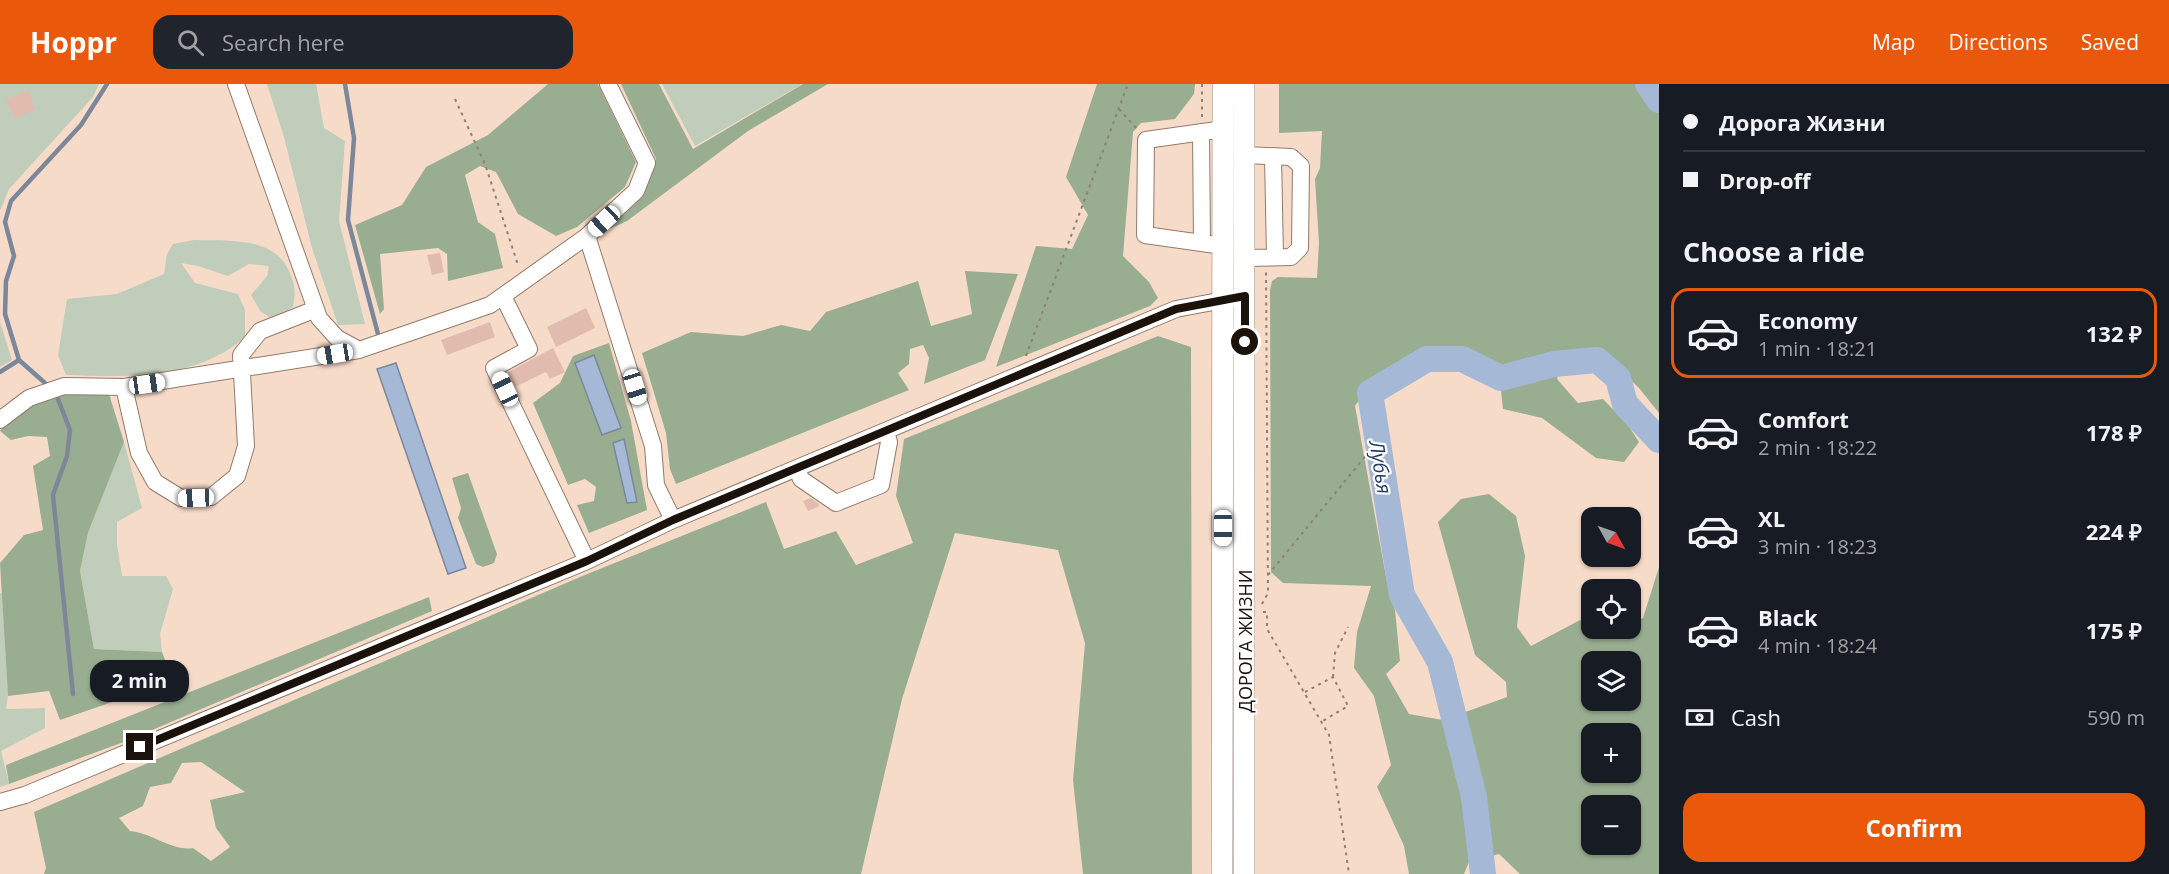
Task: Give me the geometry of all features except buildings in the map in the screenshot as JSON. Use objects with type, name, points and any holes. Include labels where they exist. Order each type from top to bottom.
[{"type":"main road","name":"ДОРОГА ЖИЗНИ","points":[[1222,874],[1223,84]]},
{"type":"main road","name":"ДОРОГА ЖИЗНИ","points":[[1244,84],[1245,155],[1262,257],[1245,296],[1244,874]]},
{"type":"street","points":[[236,84],[319,318],[337,338],[359,351]]},
{"type":"street","points":[[0,420],[29,398],[64,386],[124,387],[359,351],[490,305],[587,236],[636,192],[647,163],[608,84]]},
{"type":"street","points":[[1224,129],[1146,140],[1145,235],[1224,246]]},
{"type":"street","points":[[1201,132],[1202,243]]},
{"type":"street","points":[[1245,155],[1273,156],[1291,157],[1301,166],[1300,248],[1291,257],[1262,257],[1273,156]]},
{"type":"street","points":[[587,236],[653,446],[656,485],[673,520]]},
{"type":"street","points":[[503,296],[530,349],[495,368],[587,561]]},
{"type":"street","points":[[0,802],[25,795],[587,561],[673,520],[1021,372],[1176,309],[1245,296]]},
{"type":"street","points":[[124,387],[139,453],[155,482],[181,498],[211,497],[237,476],[246,446],[241,355],[260,331],[316,309]]},
{"type":"street","points":[[797,469],[801,479],[836,503],[881,485],[889,442],[886,431]]},
{"type":"path","points":[[1021,372],[1036,324],[1128,84]]},
{"type":"path","points":[[1201,132],[1202,84]]},
{"type":"path","points":[[455,99],[485,164],[524,282]]},
{"type":"path","points":[[1119,109],[1146,140]]},
{"type":"path","points":[[1262,257],[1268,593],[1259,611],[1267,612],[1267,629],[1329,735],[1349,874]]},
{"type":"path","points":[[1268,575],[1368,453]]},
{"type":"path","points":[[1322,722],[1348,706],[1333,677],[1335,653],[1348,627]]},
{"type":"path","points":[[1305,692],[1333,677]]},
{"type":"green space","points":[[0,84],[99,84],[93,97],[9,189],[0,211]]},
{"type":"green space","points":[[267,84],[316,84],[324,128],[345,141],[339,221],[365,324],[338,325],[312,248],[284,137]]},
{"type":"green space","points":[[548,84],[598,84],[636,162],[625,187],[577,227],[556,236],[518,214],[496,172],[480,166],[465,175],[478,222],[495,234],[503,268],[448,281],[447,254],[438,248],[380,254],[384,309],[380,314],[355,225],[402,205],[426,167],[488,135]]},
{"type":"green space","points":[[621,84],[659,84],[693,149],[803,84],[828,84],[748,131],[627,221],[605,231],[640,199],[656,159]]},
{"type":"green space","points":[[662,84],[802,84],[695,146]]},
{"type":"green space","points":[[1097,84],[1195,84],[1194,94],[1175,119],[1141,123],[1133,132],[1123,256],[1149,282],[1158,298],[1150,306],[996,367],[1036,246],[1072,249],[1088,215],[1066,177]]},
{"type":"green space","points":[[1279,84],[1659,84],[1659,413],[1639,388],[1602,353],[1567,351],[1557,379],[1578,403],[1603,399],[1628,425],[1639,442],[1624,462],[1596,458],[1542,418],[1503,409],[1499,371],[1466,351],[1426,352],[1371,383],[1355,406],[1387,582],[1395,610],[1400,661],[1386,674],[1409,714],[1443,720],[1507,697],[1506,682],[1475,655],[1438,522],[1461,499],[1489,494],[1516,516],[1525,556],[1517,627],[1531,646],[1580,620],[1581,639],[1641,639],[1641,619],[1659,567],[1659,874],[1520,874],[1499,854],[1469,862],[1464,874],[1409,874],[1404,846],[1377,787],[1391,765],[1374,696],[1354,668],[1357,632],[1371,586],[1283,583],[1271,572],[1270,290],[1272,281],[1278,277],[1317,278],[1319,243],[1315,179],[1320,168],[1322,131],[1279,133]]},
{"type":"green space","points":[[194,240],[248,243],[272,252],[282,260],[291,276],[294,289],[293,307],[273,319],[261,312],[251,295],[267,276],[269,266],[249,264],[228,276],[181,263],[195,283],[238,294],[245,310],[245,337],[226,351],[205,361],[160,373],[113,376],[66,375],[58,355],[67,299],[117,294],[164,274],[167,254],[173,244]]},
{"type":"green space","points":[[965,271],[1018,274],[985,360],[924,384],[929,358],[923,345],[910,349],[909,364],[898,373],[909,390],[676,484],[670,469],[666,433],[642,353],[691,332],[743,336],[781,325],[810,331],[826,312],[918,281],[931,326],[972,314]]},
{"type":"green space","points":[[0,322],[12,360],[0,367]]},
{"type":"green space","points":[[1158,336],[1191,347],[1192,874],[1083,874],[1073,780],[1085,643],[1058,550],[955,533],[902,699],[861,874],[44,874],[46,868],[34,812],[580,577],[766,502],[784,549],[836,531],[856,565],[913,543],[896,496],[904,439]],"holes":[[[201,762],[245,792],[210,800],[216,828],[230,847],[211,861],[193,848],[178,847],[130,831],[119,818],[143,806],[150,787],[171,783],[182,763]]]},
{"type":"green space","points":[[609,343],[631,421],[647,510],[589,533],[577,505],[594,501],[596,487],[585,479],[568,485],[533,403],[560,383],[573,356]]},
{"type":"green space","points":[[63,392],[109,394],[124,442],[88,533],[80,571],[94,649],[162,652],[173,681],[60,720],[49,691],[8,696],[0,563],[24,535],[43,530],[33,466],[50,456],[47,437],[28,436],[11,440],[0,431],[16,412]]},
{"type":"green space","points":[[124,442],[142,508],[117,522],[117,544],[122,576],[166,576],[173,589],[160,634],[162,652],[94,649],[80,571],[88,533]]},
{"type":"green space","points":[[468,473],[497,554],[494,563],[483,567],[476,564],[458,518],[461,508],[452,478]]},
{"type":"green space","points":[[0,593],[2,594],[8,696],[6,709],[45,708],[45,728],[1,751],[9,784],[0,787]]},
{"type":"green space","points":[[429,597],[432,611],[124,742],[9,784],[6,765]]},
{"type":"water","points":[[594,355],[621,428],[602,435],[575,363]]},
{"type":"water","points":[[396,363],[466,568],[448,574],[377,369]]},
{"type":"water","points":[[624,439],[637,502],[627,503],[613,443]]},
{"type":"waterway","points":[[0,372],[19,360],[5,314],[6,281],[14,256],[5,222],[11,201],[81,125],[107,84]]},
{"type":"waterway","points":[[345,84],[354,138],[348,220],[378,334]]},
{"type":"waterway","name":"Лубья","points":[[1648,84],[1659,100]]},
{"type":"waterway","name":"Лубья","points":[[1483,874],[1474,797],[1440,662],[1402,595],[1370,393],[1427,359],[1462,359],[1501,378],[1554,364],[1597,360],[1618,378],[1625,404],[1659,440]]},
{"type":"waterway","points":[[19,360],[45,383]]},
{"type":"waterway","points":[[56,394],[70,430],[67,456],[53,495],[73,694]]},
{"type":"route","points":[[140,747],[587,561],[673,520],[1021,372],[1176,309],[1245,296],[1245,342]]}]
